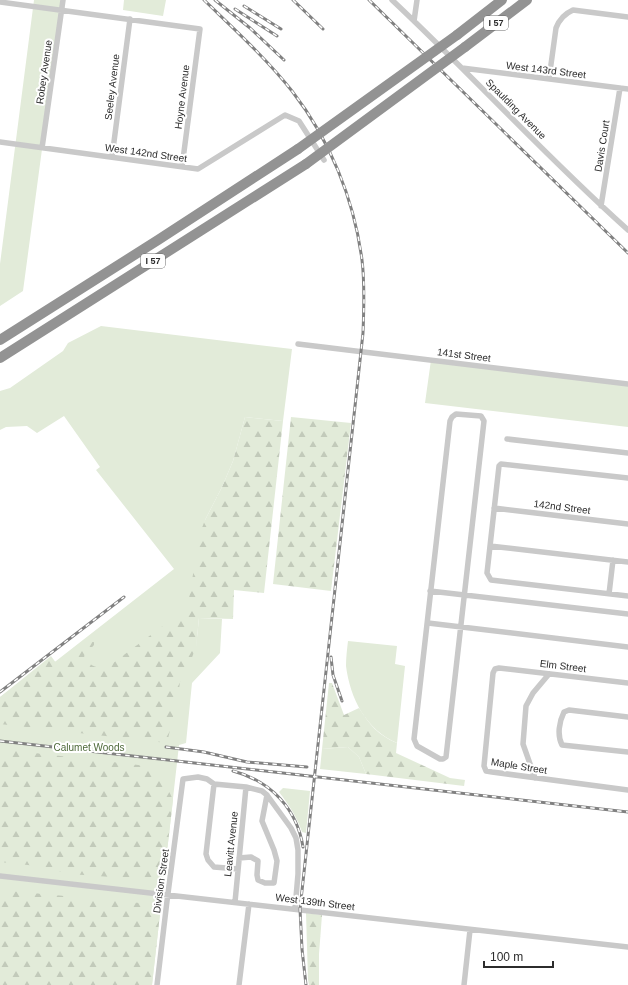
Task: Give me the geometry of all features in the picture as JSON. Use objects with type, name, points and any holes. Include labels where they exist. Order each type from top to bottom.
[{"type":"highway","name":"I 57","points":[[0,340],[298,149],[502,0]]},
{"type":"highway","name":"I 57","points":[[0,358],[306,164],[527,0]]},
{"type":"street","name":"Robey Avenue","points":[[42,148],[64,0]]},
{"type":"street","name":"Spaulding Avenue","points":[[392,0],[601,206],[628,230]]},
{"type":"street","points":[[414,21],[417,0]]},
{"type":"street","points":[[0,2],[130,19]]},
{"type":"street","points":[[549,79],[556,28],[558,22],[566,13],[573,10],[628,17]]},
{"type":"street","name":"Hoyne Avenue","points":[[130,19],[200,29],[182,167]]},
{"type":"street","name":"Seeley Avenue","points":[[112,157],[130,19]]},
{"type":"street","name":"West 143rd Street","points":[[462,68],[628,89]]},
{"type":"street","name":"Davis Court","points":[[601,206],[620,88]]},
{"type":"street","name":"West 142nd Street","points":[[0,142],[198,169],[285,115],[299,121],[324,160]]},
{"type":"street","name":"141st Street","points":[[298,344],[628,384]]},
{"type":"street","points":[[456,414],[481,416],[484,421],[464,595],[446,757],[440,759],[417,746],[414,739],[450,421],[456,414]]},
{"type":"street","points":[[507,439],[628,453]]},
{"type":"street","points":[[628,478],[501,464],[494,508],[488,573],[491,580],[628,596]]},
{"type":"street","name":"142nd Street","points":[[494,508],[628,524]]},
{"type":"street","points":[[490,546],[628,562]]},
{"type":"street","points":[[609,594],[613,560]]},
{"type":"street","points":[[430,591],[628,614]]},
{"type":"street","points":[[428,623],[628,647]]},
{"type":"street","name":"Elm Street","points":[[495,669],[499,668],[628,683]]},
{"type":"street","name":"Maple Street","points":[[495,669],[493,673],[484,766],[486,771],[628,790]]},
{"type":"street","points":[[535,778],[523,744],[526,706],[533,693],[549,674]]},
{"type":"street","points":[[628,717],[569,710],[564,712],[560,720],[559,734],[562,745],[628,752]]},
{"type":"street","name":"Division Street","points":[[157,985],[183,779],[198,777],[214,784]]},
{"type":"street","points":[[238,869],[214,866],[208,860],[206,854],[214,784],[262,791],[267,795],[291,828],[296,838],[298,850],[298,874],[295,909]]},
{"type":"street","name":"Leavitt Avenue","points":[[235,902],[246,788]]},
{"type":"street","points":[[239,858],[252,857],[258,861],[258,880],[265,883],[274,883],[277,861],[262,821],[267,795]]},
{"type":"street","name":"West 139th Street","points":[[0,876],[628,947]]},
{"type":"street","points":[[239,985],[248,904]]},
{"type":"street","points":[[464,985],[470,930]]},
{"type":"green space","points":[[34,0],[62,0],[23,291],[0,306],[0,264]]},
{"type":"green space","points":[[124,0],[166,0],[163,16],[123,10]]},
{"type":"green space","name":"Calumet Woods","points":[[101,326],[292,349],[283,421],[245,417],[233,461],[222,487],[205,520],[196,647],[199,618],[222,619],[220,653],[192,683],[186,743],[179,745],[152,985],[0,985],[0,697],[56,661],[174,569],[96,470],[100,467],[64,416],[37,433],[27,426],[6,427],[0,430],[0,391],[10,388],[63,351],[68,343]]},
{"type":"green space","points":[[431,360],[628,384],[628,427],[425,403]]},
{"type":"green space","points":[[245,417],[283,421],[264,593],[234,590],[233,619],[199,618],[196,647],[180,682],[167,743],[0,724],[0,697],[51,656],[59,667],[90,642],[94,642],[94,645],[84,656],[89,663],[94,666],[105,667],[113,663],[183,611],[188,604],[200,533],[233,461]]},
{"type":"green space","points":[[291,417],[351,423],[331,591],[273,584]]},
{"type":"green space","points":[[348,641],[397,646],[395,664],[405,666],[397,743],[377,730],[361,712],[351,690],[348,678],[346,657]]},
{"type":"green space","points":[[329,683],[332,683],[344,715],[359,708],[375,729],[385,737],[397,743],[396,753],[450,778],[465,780],[464,786],[366,774],[359,757],[348,747],[322,749]]},
{"type":"green space","points":[[348,747],[359,757],[366,774],[320,769],[322,749]]},
{"type":"green space","points":[[0,749],[147,766],[163,782],[173,800],[163,886],[125,878],[70,874],[37,866],[0,862]]},
{"type":"green space","points":[[283,788],[310,791],[306,833],[302,832],[298,821],[279,792]]},
{"type":"green space","points":[[0,890],[151,904],[160,914],[152,985],[0,985]]},
{"type":"green space","points":[[306,913],[322,915],[319,954],[319,985],[309,985],[308,980]]},
{"type":"railway","points":[[204,0],[272,67],[306,110],[318,130],[329,150],[346,193],[358,237],[363,269],[363,333],[300,909],[306,985]]},
{"type":"railway","points":[[215,0],[250,28],[284,60]]},
{"type":"railway","points":[[293,0],[323,29]]},
{"type":"railway","points":[[369,0],[628,253]]},
{"type":"railway","points":[[244,6],[281,29]]},
{"type":"railway","points":[[235,9],[277,36]]},
{"type":"railway","points":[[0,692],[124,597]]},
{"type":"railway","points":[[331,657],[333,675],[342,701]]},
{"type":"railway","points":[[0,741],[628,812]]},
{"type":"railway","points":[[166,747],[204,752],[247,762],[307,767]]},
{"type":"railway","points":[[233,771],[259,782],[280,798],[295,820],[303,847]]}]
